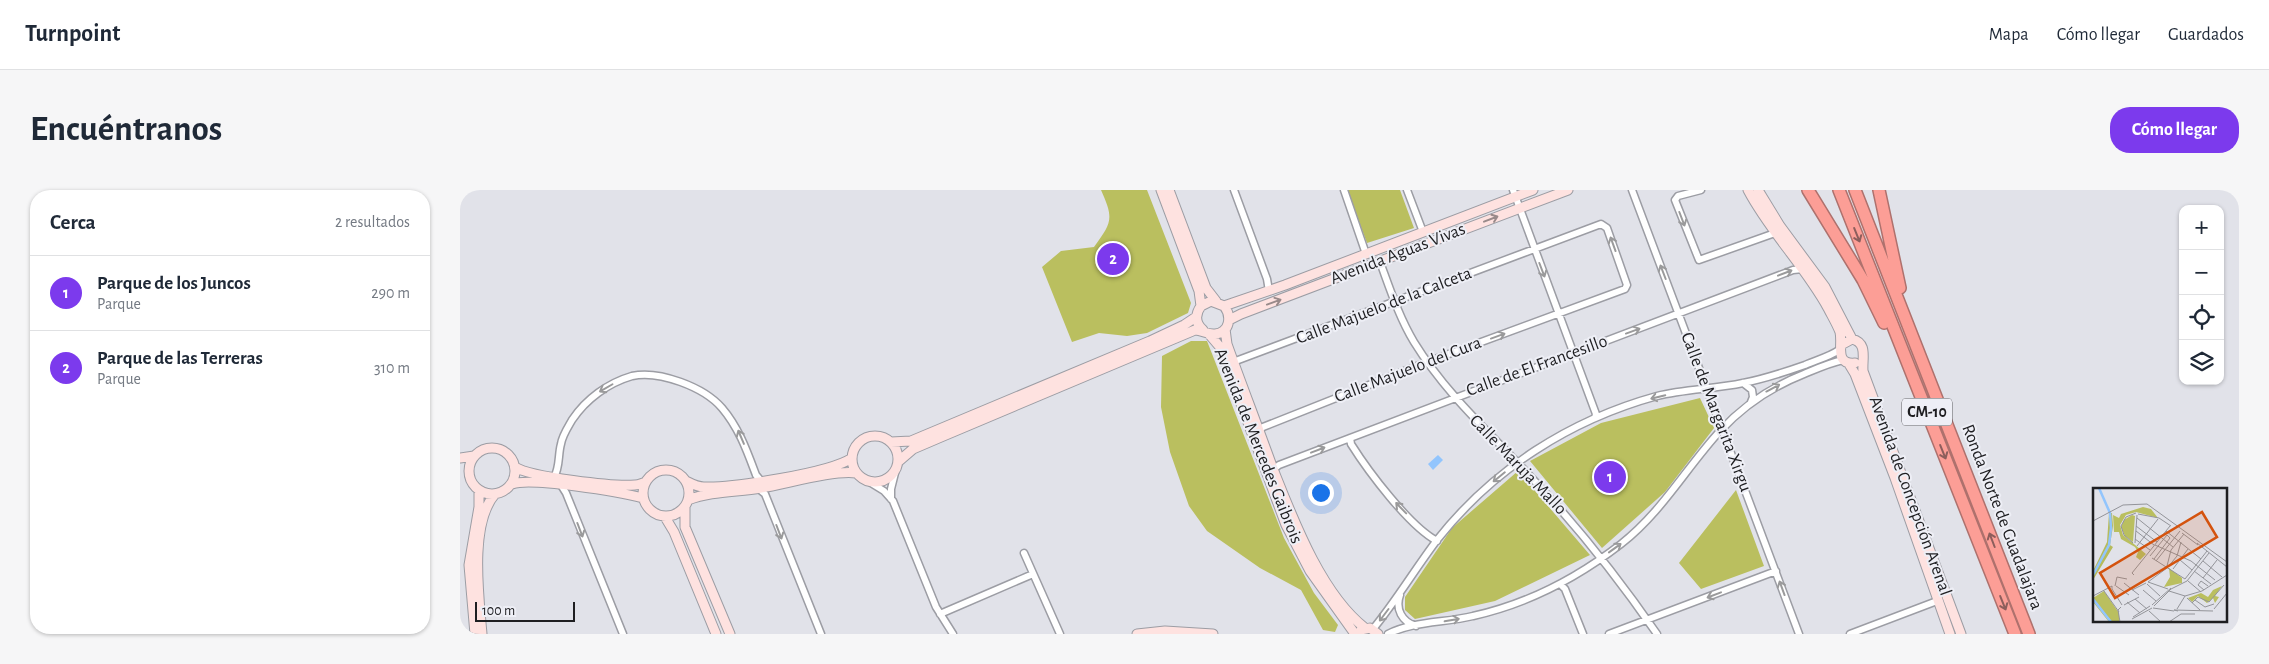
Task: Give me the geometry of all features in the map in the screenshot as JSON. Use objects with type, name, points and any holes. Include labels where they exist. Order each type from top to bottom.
[{"type":"highway","name":"CM-10","points":[[1808,190],[1863,280],[1904,369],[1922,400]]},
{"type":"highway","name":"Ronda Norte de Guadalajara","points":[[1839,190],[2015,634]]},
{"type":"highway","name":"Ronda Norte de Guadalajara","points":[[1855,190],[2029,634]]},
{"type":"highway","name":"CM-10","points":[[1879,190],[1899,283],[1933,376],[1946,421]]},
{"type":"main road","points":[[1152,344],[1196,317],[1201,306],[1199,291],[1160,190]]},
{"type":"main road","points":[[899,461],[913,449],[994,411],[1152,344],[1195,330],[1215,334],[1225,329],[1229,315],[1206,288],[1169,190]]},
{"type":"main road","name":"Avenida Aguas Vivas","points":[[1220,304],[1269,291],[1423,232],[1514,193],[1534,190]]},
{"type":"main road","name":"Avenida Aguas Vivas","points":[[1229,320],[1568,190]]},
{"type":"main road","points":[[1748,190],[1775,233],[1803,269],[1836,323],[1840,332],[1840,348],[1846,362],[1855,364],[1863,357],[1864,348],[1860,343],[1852,339],[1825,288],[1780,226],[1758,190]]},
{"type":"main road","points":[[1201,306],[1206,303],[1220,304]]},
{"type":"main road","points":[[1196,317],[1197,322],[1206,332]]},
{"type":"main road","name":"Avenida de Mercedes Gaibrois","points":[[1225,329],[1227,344],[1233,362],[1293,522],[1316,565],[1344,609],[1366,632]]},
{"type":"main road","name":"Avenida de Mercedes Gaibrois","points":[[1206,332],[1220,347],[1286,525],[1310,571],[1366,632]]},
{"type":"main road","points":[[1840,348],[1852,339]]},
{"type":"main road","name":"Avenida de Concepción Arenal","points":[[1863,357],[1863,370],[1961,634]]},
{"type":"main road","name":"Avenida de Concepción Arenal","points":[[1846,362],[1855,374],[1895,478],[1950,634]]},
{"type":"main road","points":[[891,442],[897,450],[899,461],[895,473],[884,481],[871,483],[856,473],[852,458],[858,444],[867,438],[876,436],[891,442],[911,441],[994,411]]},
{"type":"main road","points":[[460,458],[474,456],[488,448],[498,448],[509,455],[515,467],[512,484]]},
{"type":"main road","points":[[474,456],[469,469],[470,476],[479,490],[479,507],[469,565],[475,634]]},
{"type":"main road","points":[[515,467],[530,474],[627,486],[646,482],[656,472],[665,470],[674,472],[686,481],[704,487],[760,485],[837,466],[852,458]]},
{"type":"main road","points":[[460,470],[470,476]]},
{"type":"main road","points":[[646,482],[643,498],[648,509],[659,516],[665,517],[679,512],[686,504],[704,495],[839,473],[856,473]]},
{"type":"main road","points":[[482,634],[477,555],[486,509],[495,494],[521,481],[626,494],[643,498]]},
{"type":"main road","points":[[686,481],[689,494],[686,504],[686,527],[730,634]]},
{"type":"main road","points":[[479,490],[495,494]]},
{"type":"main road","points":[[665,517],[674,532],[716,634]]},
{"type":"main road","points":[[1137,634],[1165,631],[1214,634]]},
{"type":"street","points":[[1234,190],[1268,279],[1269,291]]},
{"type":"street","points":[[1344,190],[1366,254]]},
{"type":"street","points":[[1407,190],[1423,232]]},
{"type":"street","name":"Calle de Margarita Xirgu","points":[[1632,190],[1799,634]]},
{"type":"street","points":[[1701,190],[1678,196],[1675,200],[1696,257],[1699,260],[1775,233]]},
{"type":"street","points":[[1514,193],[1596,414],[1595,418]]},
{"type":"street","name":"Calle Majuelo de la Calceta","points":[[1233,362],[1601,224],[1607,228],[1627,287],[1559,314]]},
{"type":"street","name":"Calle Maruja Mallo","points":[[1380,262],[1409,332],[1427,362],[1454,397],[1552,499],[1602,558],[1657,634]]},
{"type":"street","name":"Calle de El Francesillo","points":[[1274,469],[1279,465],[1454,397],[1793,270],[1803,269]]},
{"type":"street","name":"Calle Majuelo del Cura","points":[[1259,431],[1263,427],[1427,362],[1559,314]]},
{"type":"street","points":[[1366,632],[1403,590],[1437,541],[1464,509],[1517,462],[1543,444],[1595,418],[1659,396],[1743,383],[1784,372],[1840,348]]},
{"type":"street","points":[[1388,634],[1416,626],[1474,616],[1523,600],[1560,584],[1602,558],[1622,542],[1665,501],[1722,429],[1750,403],[1772,388],[1846,362]]},
{"type":"street","points":[[554,477],[561,442],[572,420],[589,399],[608,386],[634,376],[656,377],[683,382],[704,392],[721,407],[739,430],[821,634]]},
{"type":"street","points":[[1743,383],[1752,390],[1753,398],[1750,403]]},
{"type":"street","points":[[1350,438],[1350,444],[1380,484],[1417,524],[1437,541]]},
{"type":"street","points":[[895,473],[890,489],[892,500],[940,614],[953,634]]},
{"type":"street","points":[[871,483],[892,500]]},
{"type":"street","points":[[561,485],[566,493],[623,634]]},
{"type":"street","points":[[1024,552],[1060,634]]},
{"type":"street","points":[[1609,634],[1776,571]]},
{"type":"street","points":[[940,614],[1033,574]]},
{"type":"street","points":[[1560,584],[1565,589],[1583,634]]},
{"type":"street","points":[[1403,590],[1398,601],[1399,612],[1408,623],[1416,626]]},
{"type":"street","points":[[1850,634],[1938,601]]},
{"type":"green space","points":[[1101,190],[1147,190],[1191,303],[1188,313],[1147,333],[1127,336],[1099,333],[1072,342],[1042,267],[1061,251],[1094,247],[1105,232],[1109,220],[1108,208]]},
{"type":"green space","points":[[1347,190],[1400,190],[1414,228],[1367,243]]},
{"type":"green space","points":[[1191,341],[1207,341],[1284,538],[1314,593],[1338,625],[1335,632],[1323,630],[1301,590],[1260,568],[1207,531],[1189,506],[1170,452],[1161,407],[1162,356]]},
{"type":"green space","points":[[1700,398],[1714,428],[1665,492],[1602,548],[1530,461],[1601,423]]},
{"type":"green space","points":[[1518,471],[1590,555],[1495,601],[1415,619],[1405,610],[1405,597],[1452,528]]},
{"type":"green space","points":[[1736,490],[1764,566],[1701,589],[1679,563]]},
{"type":"water","points":[[1438,455],[1443,460],[1433,470],[1428,464]]},
{"type":"place","name":"Parque de las Terreras","points":[[1113,259]]},
{"type":"place","name":"Parque de los Juncos","points":[[1610,477]]}]
